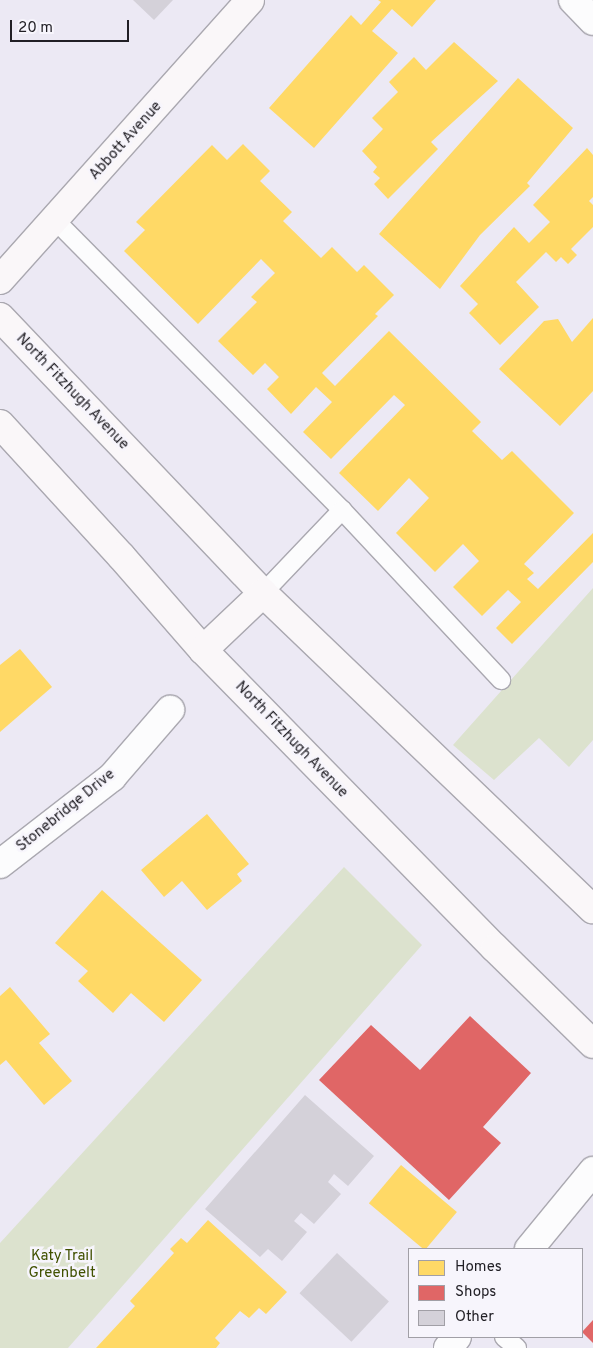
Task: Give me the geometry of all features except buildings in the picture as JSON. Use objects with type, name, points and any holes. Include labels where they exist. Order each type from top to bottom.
[{"type":"main road","name":"Abbott Avenue","points":[[0,280],[250,0]]},
{"type":"main road","name":"North Fitzhugh Avenue","points":[[0,317],[264,593],[593,909]]},
{"type":"main road","name":"North Fitzhugh Avenue","points":[[0,424],[121,556],[203,650],[481,934],[593,1044]]},
{"type":"main road","points":[[203,650],[264,593]]},
{"type":"street","points":[[573,0],[593,21]]},
{"type":"street","name":"Stonebridge Drive","points":[[0,864],[112,777],[170,710]]},
{"type":"street","points":[[530,1248],[593,1171]]},
{"type":"street","points":[[448,1348],[456,1338]]},
{"type":"lane","points":[[55,220],[342,510],[501,680]]},
{"type":"lane","points":[[264,593],[342,510]]},
{"type":"lane","points":[[505,1338],[517,1348]]},
{"type":"green space","points":[[593,588],[593,740],[569,767],[539,738],[494,780],[453,745]]},
{"type":"green space","name":"Katy Trail Greenbelt","points":[[344,867],[422,945],[68,1348],[0,1348],[0,1243]]}]
